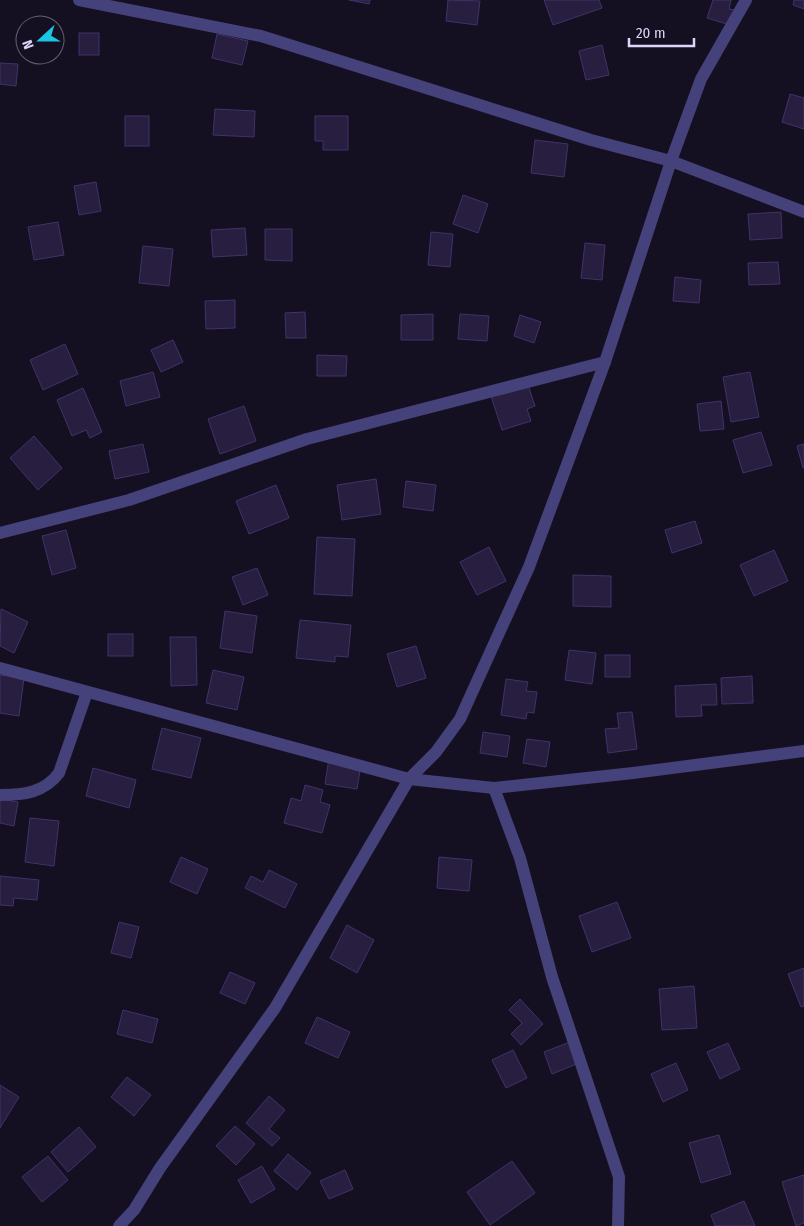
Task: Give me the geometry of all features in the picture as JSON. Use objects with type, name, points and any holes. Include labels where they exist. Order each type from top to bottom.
[{"type":"street","points":[[79,0],[261,36],[591,140],[671,162],[804,212]]},
{"type":"street","points":[[119,1226],[134,1210],[160,1168],[275,1008],[409,779],[436,752],[460,719],[529,567],[606,362],[671,162],[701,79],[746,0]]},
{"type":"street","points":[[0,533],[129,500],[307,440],[606,362]]},
{"type":"street","points":[[0,668],[409,779],[494,788],[633,773],[804,751]]},
{"type":"street","points":[[0,795],[22,795],[44,787],[59,773],[87,692]]},
{"type":"street","points":[[494,788],[520,858],[552,977],[620,1177],[618,1226]]},
{"type":"building","points":[[349,0],[370,0],[369,4]]},
{"type":"building","points":[[448,0],[480,1],[477,25],[446,21]]},
{"type":"building","points":[[544,0],[599,0],[602,8],[553,25]]},
{"type":"building","points":[[713,0],[731,0],[729,9],[734,10],[730,25],[707,18]]},
{"type":"building","points":[[794,0],[804,0],[804,9],[793,5]]},
{"type":"building","points":[[79,33],[99,33],[99,55],[79,55]]},
{"type":"building","points":[[217,34],[248,41],[242,65],[212,58]]},
{"type":"building","points":[[602,45],[609,75],[586,80],[579,51]]},
{"type":"building","points":[[0,63],[18,65],[16,86],[0,84]]},
{"type":"building","points":[[790,94],[804,98],[804,129],[782,122]]},
{"type":"building","points":[[215,109],[255,111],[254,137],[213,135]]},
{"type":"building","points":[[125,116],[149,116],[149,146],[125,146]]},
{"type":"building","points":[[315,116],[348,116],[348,150],[323,150],[323,141],[315,141]]},
{"type":"building","points":[[535,140],[568,144],[564,177],[531,173]]},
{"type":"building","points":[[96,182],[101,211],[79,215],[74,186]]},
{"type":"building","points":[[463,195],[488,204],[478,233],[453,224]]},
{"type":"building","points":[[781,212],[782,238],[750,240],[748,214]]},
{"type":"building","points":[[58,222],[64,255],[34,260],[28,227]]},
{"type":"building","points":[[245,228],[247,255],[213,257],[211,230]]},
{"type":"building","points":[[265,229],[292,229],[292,261],[265,260]]},
{"type":"building","points":[[431,232],[453,234],[450,267],[428,265]]},
{"type":"building","points":[[585,243],[605,245],[602,280],[581,278]]},
{"type":"building","points":[[143,246],[173,249],[169,286],[139,283]]},
{"type":"building","points":[[778,262],[780,284],[749,285],[748,263]]},
{"type":"building","points":[[675,277],[701,280],[699,303],[673,301]]},
{"type":"building","points":[[235,300],[235,328],[206,329],[205,301]]},
{"type":"building","points":[[305,312],[306,338],[286,338],[285,313]]},
{"type":"building","points":[[433,314],[433,340],[401,340],[401,315]]},
{"type":"building","points":[[460,314],[489,316],[487,341],[458,339]]},
{"type":"building","points":[[520,315],[541,322],[534,343],[514,336]]},
{"type":"building","points":[[173,340],[183,362],[161,372],[151,350]]},
{"type":"building","points":[[65,344],[78,374],[43,390],[30,360]]},
{"type":"building","points":[[317,355],[347,356],[346,376],[317,376]]},
{"type":"building","points":[[153,372],[160,397],[126,406],[120,381]]},
{"type":"building","points":[[750,372],[759,417],[731,422],[723,377]]},
{"type":"building","points":[[528,385],[535,406],[527,409],[531,421],[502,430],[491,396]]},
{"type":"building","points":[[83,388],[102,432],[90,438],[86,430],[72,436],[57,400]]},
{"type":"building","points":[[721,401],[724,429],[700,431],[697,404]]},
{"type":"building","points":[[244,406],[256,441],[220,454],[208,419]]},
{"type":"building","points":[[761,432],[772,465],[743,473],[733,440]]},
{"type":"building","points":[[34,436],[62,468],[38,490],[10,458]]},
{"type":"building","points":[[143,444],[149,472],[115,479],[109,451]]},
{"type":"building","points":[[804,444],[804,468],[803,468],[797,446]]},
{"type":"building","points":[[376,479],[381,514],[342,520],[337,485]]},
{"type":"building","points":[[406,481],[436,485],[433,511],[403,507]]},
{"type":"building","points":[[276,485],[289,518],[249,534],[236,501]]},
{"type":"building","points":[[695,521],[702,543],[672,553],[665,530]]},
{"type":"building","points":[[66,530],[76,568],[52,575],[42,536]]},
{"type":"building","points":[[317,537],[355,539],[352,596],[314,594]]},
{"type":"building","points":[[489,547],[506,581],[477,595],[460,562]]},
{"type":"building","points":[[774,550],[788,581],[754,596],[740,565]]},
{"type":"building","points":[[257,568],[268,595],[243,605],[232,577]]},
{"type":"building","points":[[573,575],[611,576],[611,607],[573,606]]},
{"type":"building","points":[[1,609],[28,622],[14,653],[0,646]]},
{"type":"building","points":[[225,611],[257,616],[252,653],[220,648]]},
{"type":"building","points":[[300,620],[351,625],[348,657],[335,656],[335,662],[296,658]]},
{"type":"building","points":[[108,634],[133,634],[133,656],[108,656]]},
{"type":"building","points":[[170,637],[196,637],[197,685],[171,686]]},
{"type":"building","points":[[416,646],[426,678],[397,687],[387,654]]},
{"type":"building","points":[[569,650],[596,653],[592,684],[565,680]]},
{"type":"building","points":[[605,655],[630,655],[630,677],[605,677]]},
{"type":"building","points":[[213,670],[244,677],[237,710],[206,703]]},
{"type":"building","points":[[0,675],[24,678],[19,716],[0,713]]},
{"type":"building","points":[[752,676],[753,703],[722,704],[721,678]]},
{"type":"building","points":[[506,679],[528,682],[526,691],[537,692],[534,713],[527,712],[526,719],[501,715]]},
{"type":"building","points":[[716,684],[717,705],[701,705],[702,716],[676,717],[675,686]]},
{"type":"building","points":[[632,712],[637,749],[608,753],[605,729],[619,728],[617,713]]},
{"type":"building","points":[[162,728],[201,738],[191,778],[152,769]]},
{"type":"building","points":[[483,732],[510,736],[507,757],[480,753]]},
{"type":"building","points":[[527,739],[550,742],[546,767],[523,763]]},
{"type":"building","points":[[329,758],[361,764],[357,789],[325,784]]},
{"type":"building","points":[[93,768],[136,780],[129,808],[86,796]]},
{"type":"building","points":[[305,785],[323,790],[320,802],[330,805],[322,833],[284,823],[291,798],[301,801]]},
{"type":"building","points":[[0,799],[18,802],[14,826],[0,823]]},
{"type":"building","points":[[30,818],[59,821],[54,866],[25,862]]},
{"type":"building","points":[[181,857],[208,869],[197,894],[170,882]]},
{"type":"building","points":[[439,857],[472,860],[469,891],[437,888]]},
{"type":"building","points":[[269,870],[297,884],[285,908],[245,888],[251,876],[263,882]]},
{"type":"building","points":[[0,876],[39,880],[37,900],[14,898],[13,906],[0,905]]},
{"type":"building","points":[[617,902],[631,938],[592,952],[579,916]]},
{"type":"building","points":[[119,922],[139,927],[131,958],[111,953]]},
{"type":"building","points":[[347,925],[374,940],[357,973],[330,958]]},
{"type":"building","points":[[804,968],[804,1006],[801,1007],[788,974]]},
{"type":"building","points":[[230,972],[255,983],[245,1004],[220,993]]},
{"type":"building","points":[[694,986],[697,1028],[662,1030],[659,989]]},
{"type":"building","points":[[520,999],[543,1024],[521,1045],[511,1034],[522,1023],[509,1010]]},
{"type":"building","points":[[123,1010],[158,1019],[152,1043],[117,1034]]},
{"type":"building","points":[[317,1017],[350,1032],[338,1058],[305,1043]]},
{"type":"building","points":[[570,1042],[579,1063],[552,1074],[544,1052]]},
{"type":"building","points":[[728,1043],[740,1069],[720,1079],[707,1052]]},
{"type":"building","points":[[513,1050],[527,1078],[506,1088],[492,1060]]},
{"type":"building","points":[[676,1063],[688,1090],[663,1102],[651,1074]]},
{"type":"building","points":[[127,1077],[151,1095],[134,1116],[111,1097]]},
{"type":"building","points":[[0,1085],[19,1097],[0,1128]]},
{"type":"building","points":[[269,1096],[285,1110],[269,1129],[280,1138],[272,1146],[246,1123]]},
{"type":"building","points":[[235,1126],[255,1144],[236,1165],[216,1146]]},
{"type":"building","points":[[79,1127],[96,1147],[68,1172],[51,1152]]},
{"type":"building","points":[[719,1135],[731,1174],[701,1183],[689,1143]]},
{"type":"building","points":[[288,1154],[311,1173],[297,1190],[274,1171]]},
{"type":"building","points":[[48,1156],[68,1180],[42,1202],[22,1177]]},
{"type":"building","points":[[512,1161],[535,1193],[490,1225],[467,1192]]},
{"type":"building","points":[[262,1166],[275,1189],[251,1203],[238,1180]]},
{"type":"building","points":[[345,1170],[353,1189],[329,1199],[320,1181]]},
{"type":"building","points":[[804,1175],[804,1223],[796,1226],[782,1182]]},
{"type":"building","points":[[744,1201],[755,1226],[715,1226],[711,1215]]}]
